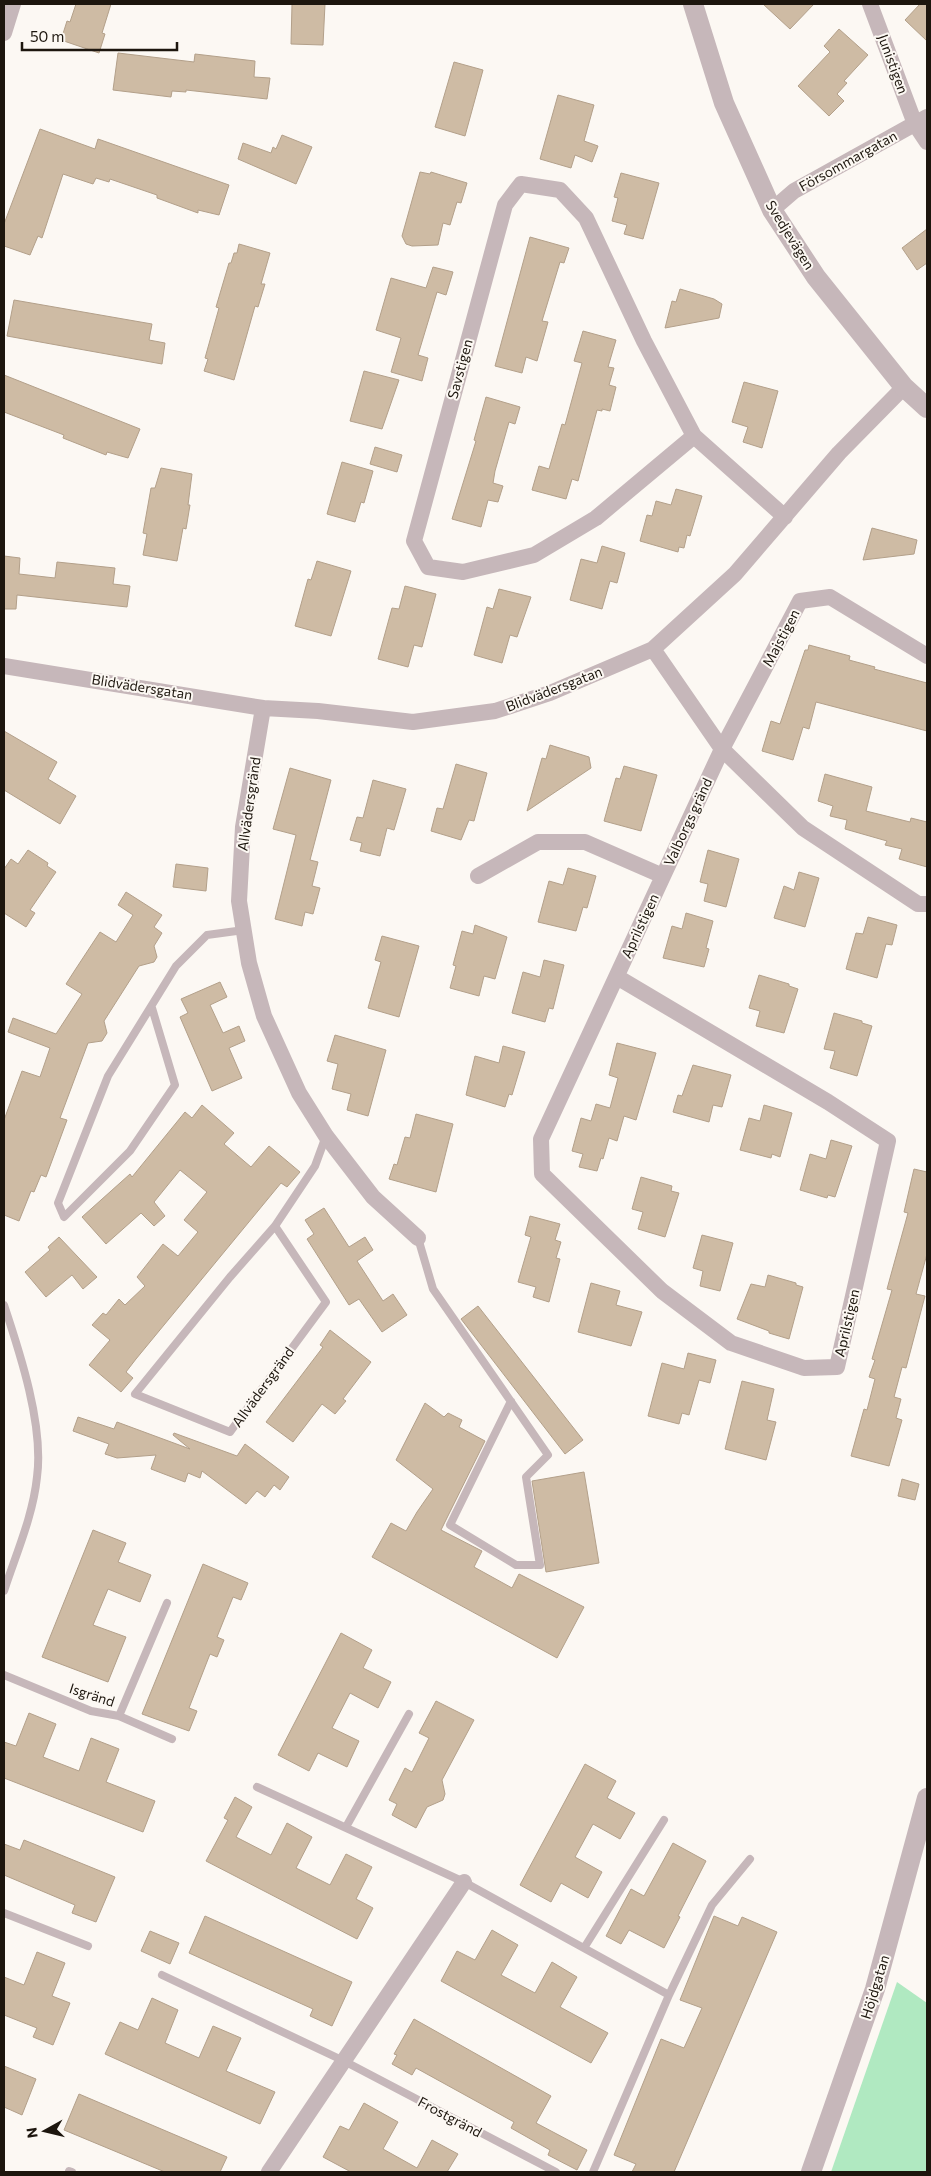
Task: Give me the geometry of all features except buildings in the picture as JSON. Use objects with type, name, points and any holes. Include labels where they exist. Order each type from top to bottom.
[{"type":"street","points":[[4,33],[13,4]]},
{"type":"street","name":"Svedjevägen","points":[[693,4],[724,103],[772,210],[816,277],[904,387],[927,408]]},
{"type":"street","name":"Junistigen","points":[[870,4],[921,121],[927,142]]},
{"type":"street","name":"Försommargatan","points":[[772,210],[794,192],[921,121]]},
{"type":"street","name":"Savstigen","points":[[694,436],[596,518],[534,555],[463,572],[428,567],[414,541],[505,205],[521,184],[560,190],[586,218],[644,341],[694,436],[785,517]]},
{"type":"street","name":"Blidvädersgatan","points":[[4,666],[263,708],[318,711],[413,722],[495,711],[550,693],[653,649],[735,574],[839,453],[904,387]]},
{"type":"street","name":"Majstigen","points":[[722,749],[800,601],[830,597],[927,656]]},
{"type":"street","points":[[653,649],[722,749],[803,828],[918,904],[927,904]]},
{"type":"street","name":"Allvädersgränd","points":[[263,708],[243,827],[239,901],[249,963],[264,1016],[299,1093],[326,1136],[373,1197],[418,1238]]},
{"type":"street","name":"Valborgs gränd","points":[[478,876],[538,842],[585,842],[663,876],[722,749]]},
{"type":"street","name":"Aprilstigen","points":[[617,977],[828,1102],[888,1141],[837,1367],[804,1368],[731,1343],[662,1292],[542,1174],[541,1139],[663,876]]},
{"type":"street","name":"Höjdgatan","points":[[811,2172],[875,1989],[924,1826],[927,1798]]},
{"type":"street","points":[[269,2172],[464,1882]]},
{"type":"lane","points":[[152,1008],[175,1085],[130,1151],[64,1217],[58,1203],[108,1076],[152,1008],[176,966],[207,935],[244,930]]},
{"type":"lane","name":"Allvädersgränd","points":[[275,1226],[326,1302],[230,1432],[136,1394],[230,1277],[275,1226],[315,1166],[326,1136]]},
{"type":"lane","name":"Allvädersgränd","points":[[418,1238],[433,1289],[548,1455],[526,1477],[540,1564],[516,1565],[450,1524],[511,1402]]},
{"type":"lane","points":[[4,1305],[29,1390],[37,1439],[38,1476],[24,1532],[4,1591]]},
{"type":"lane","points":[[119,1716],[167,1603]]},
{"type":"lane","name":"Isgränd","points":[[4,1675],[91,1711],[119,1716],[172,1739]]},
{"type":"lane","points":[[346,1828],[409,1714]]},
{"type":"lane","points":[[257,1786],[464,1882],[669,1995]]},
{"type":"lane","points":[[584,1948],[664,1820]]},
{"type":"lane","points":[[593,2172],[669,1995],[712,1905],[750,1859]]},
{"type":"lane","points":[[4,1913],[88,1946]]},
{"type":"lane","name":"Frostgränd","points":[[162,1976],[344,2061],[556,2172]]},
{"type":"green space","points":[[897,1982],[927,2003],[927,2172],[831,2172]]}]
